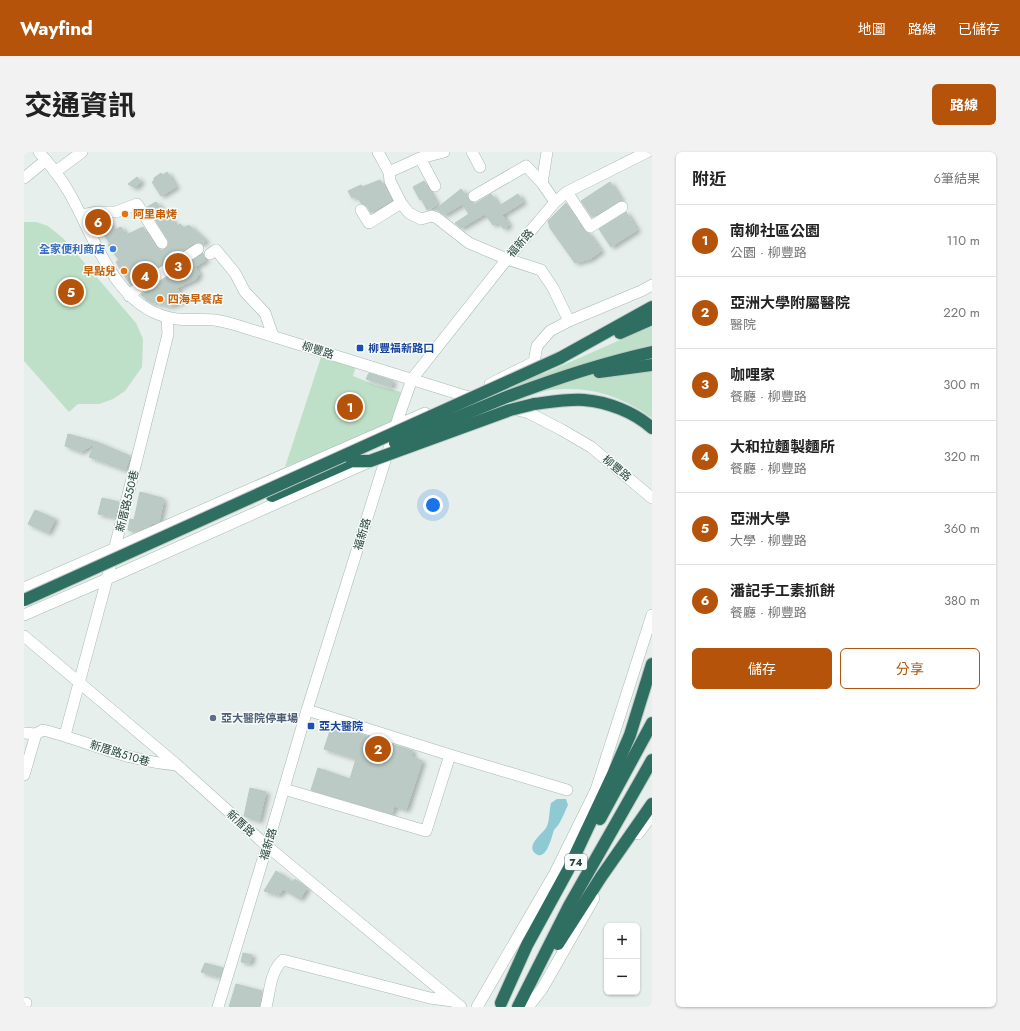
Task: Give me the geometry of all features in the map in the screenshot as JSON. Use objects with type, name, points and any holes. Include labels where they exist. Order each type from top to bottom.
[{"type":"highway","points":[[560,358],[652,307]]},
{"type":"highway","points":[[24,600],[560,358],[652,319]]},
{"type":"highway","points":[[24,607],[352,461],[518,392],[625,358],[652,352]]},
{"type":"highway","points":[[568,376],[652,365]]},
{"type":"highway","points":[[352,461],[370,461],[510,410],[534,404],[559,401],[583,400],[614,407],[634,416],[652,428]]},
{"type":"highway","points":[[500,1005],[527,945],[568,870],[614,772],[630,735],[652,664]]},
{"type":"highway","name":"74","points":[[500,1005],[531,943],[652,723]]},
{"type":"highway","name":"74","points":[[518,1007],[569,906],[652,760]]},
{"type":"highway","points":[[518,1007],[533,992],[564,933],[652,804]]},
{"type":"street","points":[[24,178],[69,152]]},
{"type":"street","points":[[48,163],[82,152]]},
{"type":"street","points":[[378,152],[389,172],[390,181],[401,204],[409,213],[421,219],[432,216],[438,218],[469,243],[506,259],[541,270],[553,288],[569,321]]},
{"type":"street","points":[[389,172],[420,158],[444,152]]},
{"type":"street","points":[[472,152],[480,167]]},
{"type":"street","points":[[542,183],[547,152]]},
{"type":"street","name":"福新路","points":[[218,1007],[307,710],[396,425],[412,379],[506,259],[555,202],[567,192],[634,155],[647,152]]},
{"type":"street","points":[[420,158],[436,186]]},
{"type":"street","name":"柳豐路","points":[[48,163],[66,188],[82,215],[109,268],[129,296],[143,308],[167,318],[181,320],[216,320],[273,336],[465,396],[529,413],[591,447],[652,498]]},
{"type":"street","points":[[474,196],[526,166],[542,183],[555,202]]},
{"type":"street","points":[[567,192],[590,227],[622,207]]},
{"type":"street","points":[[82,215],[97,212],[116,212],[137,204],[162,243]]},
{"type":"street","points":[[361,210],[370,223],[401,204]]},
{"type":"street","points":[[129,296],[137,289],[198,249]]},
{"type":"street","points":[[210,254],[216,250],[232,267],[245,292],[265,313],[273,336]]},
{"type":"street","points":[[24,588],[115,550],[396,425],[465,396],[534,362],[537,346],[550,331],[569,321],[652,285]]},
{"type":"street","name":"新厝路550巷","points":[[80,684],[108,579],[168,334],[167,318]]},
{"type":"street","points":[[24,615],[388,454],[510,408]]},
{"type":"street","points":[[477,1007],[555,873],[596,790],[652,614]]},
{"type":"street","name":"新厝路","points":[[24,636],[177,766],[267,846],[457,1004]]},
{"type":"street","points":[[65,735],[80,684]]},
{"type":"street","points":[[307,710],[567,790]]},
{"type":"street","name":"新厝路510巷","points":[[24,733],[36,734],[43,730],[65,735],[136,759],[177,766]]},
{"type":"street","points":[[24,775],[36,734]]},
{"type":"street","points":[[284,789],[426,831],[450,755]]},
{"type":"street","points":[[528,1007],[542,989],[603,881],[652,815]]},
{"type":"street","points":[[266,1007],[274,972],[277,965],[283,960],[457,1004]]},
{"type":"green space","points":[[24,222],[36,222],[48,226],[64,239],[136,323],[143,339],[142,367],[125,391],[113,399],[99,404],[78,404],[69,412],[24,361]]},
{"type":"green space","points":[[652,327],[652,418],[623,401],[592,391],[569,389],[550,390],[509,404],[479,391],[537,364],[543,374]]},
{"type":"green space","points":[[321,357],[356,366],[353,376],[375,385],[401,392],[391,423],[285,467]]},
{"type":"water","points":[[557,799],[566,799],[568,805],[560,823],[554,830],[546,851],[540,855],[536,854],[533,851],[533,844],[546,828],[551,803]]},
{"type":"building","points":[[167,172],[176,187],[161,196],[152,182],[154,181],[154,178],[161,173],[163,175]]},
{"type":"building","points":[[137,177],[141,182],[135,188],[128,184]]},
{"type":"building","points":[[380,180],[392,200],[371,213],[367,206],[361,203],[356,196],[352,198],[348,191],[361,185],[362,187]]},
{"type":"building","points":[[424,181],[437,205],[427,210],[413,187]]},
{"type":"building","points":[[610,182],[621,200],[592,217],[581,201]]},
{"type":"building","points":[[461,189],[473,205],[491,194],[499,206],[518,194],[523,202],[502,215],[509,225],[504,229],[498,222],[493,225],[485,214],[461,228],[455,223],[469,214],[462,204],[444,215],[436,209]]},
{"type":"building","points":[[156,202],[177,227],[180,224],[184,228],[189,225],[206,241],[202,244],[198,242],[194,243],[131,285],[116,262],[119,260],[108,245],[110,244],[97,224],[98,219],[106,219],[114,230],[121,227],[126,235],[143,227],[158,251],[163,250],[168,246],[168,240],[147,207]]},
{"type":"building","points":[[566,203],[584,231],[589,234],[601,251],[590,259],[575,263],[550,228],[548,221]]},
{"type":"building","points":[[626,212],[637,230],[611,247],[599,229]]},
{"type":"building","points":[[203,253],[206,260],[195,267],[199,274],[196,279],[177,288],[183,301],[171,306],[150,302],[141,295]]},
{"type":"building","points":[[369,373],[393,381],[391,387],[366,379]]},
{"type":"building","points":[[68,434],[97,442],[130,456],[125,470],[89,457],[95,443],[81,452],[65,446]]},
{"type":"building","points":[[140,492],[162,498],[163,503],[159,522],[152,523],[151,525],[136,532],[128,530],[130,519],[134,520]]},
{"type":"building","points":[[102,498],[119,502],[115,517],[98,514]]},
{"type":"building","points":[[35,510],[55,519],[48,533],[28,524]]},
{"type":"building","points":[[332,725],[413,751],[411,756],[422,761],[406,810],[394,806],[392,814],[311,790],[318,768],[350,779],[356,759],[324,749]]},
{"type":"building","points":[[250,788],[266,792],[259,821],[244,816]]},
{"type":"building","points":[[276,871],[293,882],[295,879],[307,888],[300,899],[283,889],[279,895],[264,891]]},
{"type":"building","points":[[243,953],[252,955],[250,963],[241,962]]},
{"type":"building","points":[[205,963],[223,968],[220,977],[201,972]]},
{"type":"building","points":[[236,984],[262,991],[259,1007],[229,1007]]},
{"type":"place","name":"阿里串烤","points":[[125,214]]},
{"type":"place","name":"潘記手工素抓餅","points":[[98,222]]},
{"type":"place","name":"全家便利商店","points":[[113,249]]},
{"type":"place","name":"咖哩家","points":[[178,266]]},
{"type":"place","name":"早點兒","points":[[124,271]]},
{"type":"place","name":"大和拉麵製麵所","points":[[145,276]]},
{"type":"place","name":"亞洲大學","points":[[71,292]]},
{"type":"place","name":"四海早餐店","points":[[160,299]]},
{"type":"place","name":"柳豐福新路口","points":[[360,348]]},
{"type":"place","name":"南柳社區公園","points":[[350,407]]},
{"type":"place","name":"亞大醫院停車場","points":[[213,718]]},
{"type":"place","name":"亞大醫院","points":[[311,726]]},
{"type":"place","name":"亞洲大學附屬醫院","points":[[378,749]]}]
